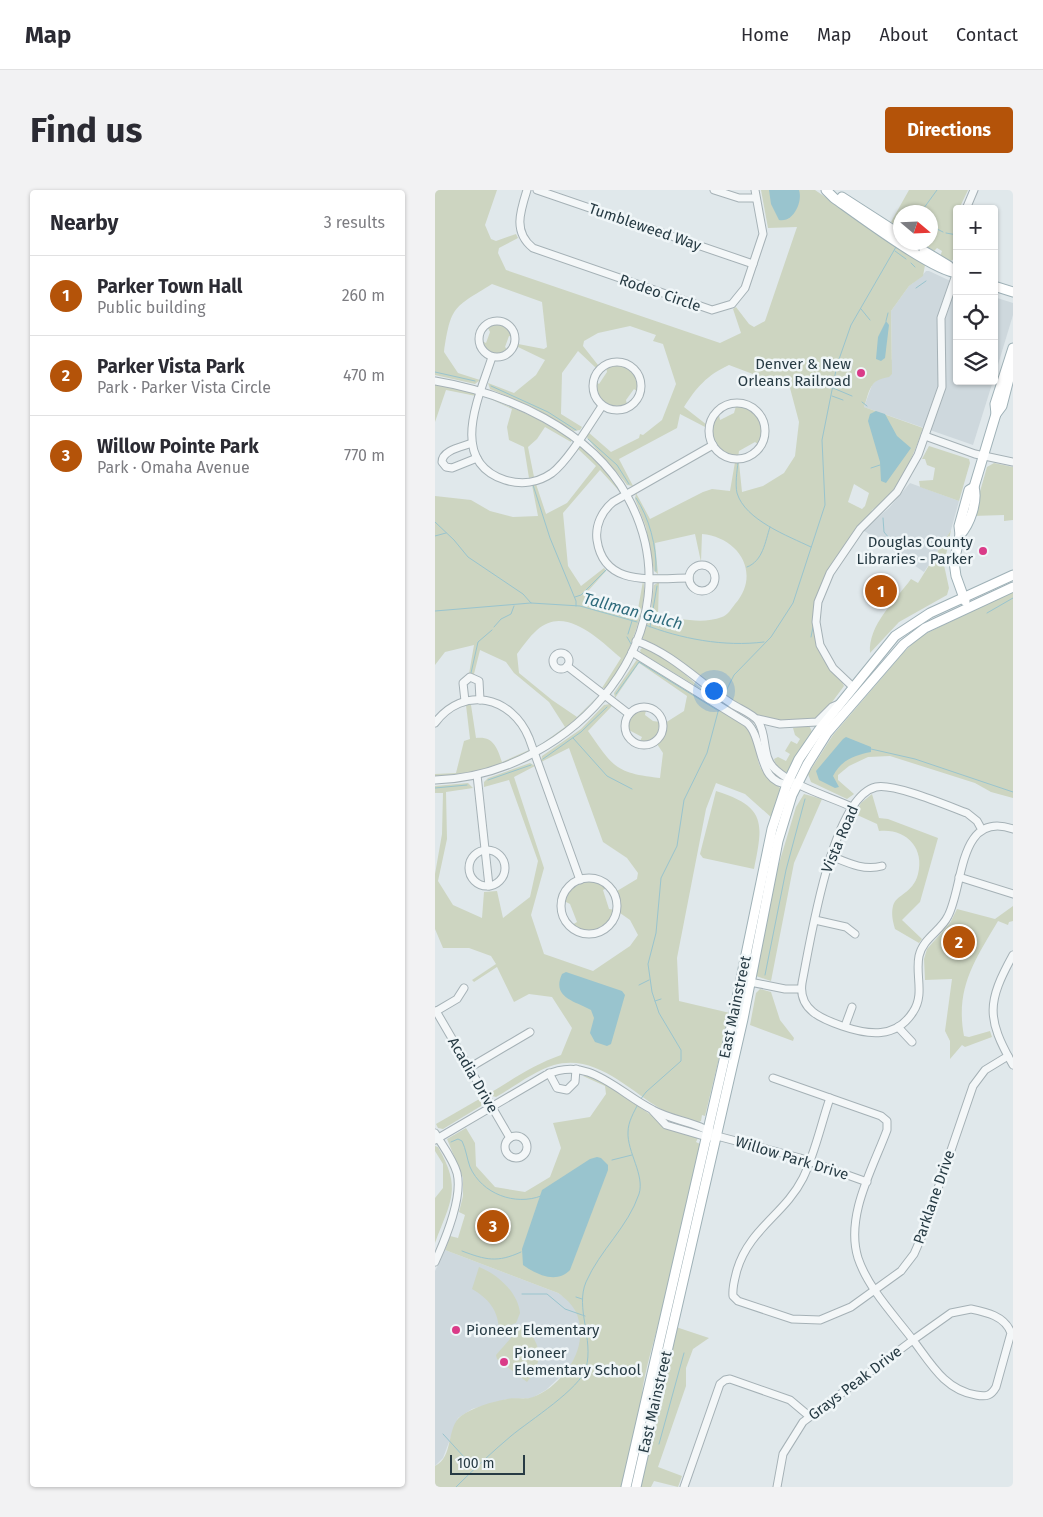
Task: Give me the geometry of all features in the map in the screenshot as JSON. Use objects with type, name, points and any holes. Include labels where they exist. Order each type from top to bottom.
[{"type":"main road","points":[[827,191],[834,198],[886,229],[949,272],[953,272]]},
{"type":"main road","points":[[886,229],[893,232]]},
{"type":"main road","points":[[920,250],[929,258]]},
{"type":"main road","points":[[998,287],[1013,292]]},
{"type":"main road","points":[[996,414],[995,404],[1013,352]]},
{"type":"main road","points":[[968,609],[954,567],[960,535],[959,526],[969,490],[974,487],[996,414],[1002,406],[1013,363]]},
{"type":"main road","name":"East Mainstreet","points":[[626,1487],[708,1134],[771,837],[791,782],[810,742],[839,704],[902,629],[930,613],[1013,575]]},
{"type":"main road","name":"East Mainstreet","points":[[636,1487],[717,1136],[791,782],[827,733],[904,644],[925,628],[1013,587]]},
{"type":"street","name":"Rodeo Circle","points":[[527,190],[520,212],[519,224],[525,240],[533,248],[704,308],[722,308],[736,300],[744,291],[763,232],[755,194]]},
{"type":"street","name":"Tumbleweed Way","points":[[537,190],[753,264]]},
{"type":"street","points":[[714,190],[739,198],[755,194]]},
{"type":"street","points":[[968,205],[974,190]]},
{"type":"street","points":[[853,687],[833,668],[820,645],[816,622],[820,596],[828,577],[861,530],[888,502],[907,478],[925,436],[942,387],[941,318],[953,284]]},
{"type":"street","points":[[490,322],[504,322],[511,326],[515,333],[514,346],[505,356],[492,357],[481,348],[480,332],[490,322]]},
{"type":"street","points":[[492,357],[471,423],[472,443],[477,458],[499,478],[518,482],[532,482],[555,470],[602,406]]},
{"type":"street","points":[[613,362],[630,366],[638,375],[641,383],[637,399],[629,407],[621,410],[613,410],[602,406],[593,391],[593,379],[598,371],[613,362]]},
{"type":"street","points":[[435,381],[481,392],[531,413],[577,440],[607,468],[626,494],[642,532],[648,578],[643,616],[632,652],[605,695],[576,726],[535,754],[510,765],[477,775],[435,780]]},
{"type":"street","points":[[743,404],[752,408],[761,417],[765,427],[764,441],[758,450],[750,456],[740,459],[729,458],[720,453],[713,445],[710,436],[711,422],[723,407],[743,404]]},
{"type":"street","points":[[925,436],[984,456],[1013,462]]},
{"type":"street","points":[[472,443],[446,453],[442,457],[442,462],[446,467],[452,468],[477,458]]},
{"type":"street","points":[[689,578],[631,577],[613,570],[606,562],[599,545],[597,532],[602,516],[611,504],[713,445]]},
{"type":"street","points":[[637,638],[672,661],[712,695],[732,709],[753,729],[766,770],[852,807]]},
{"type":"street","points":[[632,652],[712,695]]},
{"type":"street","points":[[567,666],[629,714]]},
{"type":"street","points":[[465,701],[463,683],[470,677],[479,681],[480,700]]},
{"type":"street","points":[[435,723],[449,710],[465,701],[480,700],[502,706],[517,717],[527,734],[535,754],[580,880]]},
{"type":"street","points":[[732,709],[758,720],[780,724],[817,722],[832,707],[839,704]]},
{"type":"street","points":[[640,708],[655,712],[662,726],[658,738],[644,745],[632,741],[625,727],[629,714],[640,708]]},
{"type":"street","points":[[758,720],[769,762],[791,782]]},
{"type":"street","points":[[477,775],[489,886]]},
{"type":"street","name":"Vista Road","points":[[801,989],[823,879],[856,799],[867,790],[879,786],[891,786],[967,813],[983,830]]},
{"type":"street","points":[[750,982],[785,989],[801,989],[806,1004],[813,1013],[845,1026],[873,1034],[897,1027],[909,1017],[916,1006],[920,991],[921,951],[948,916],[969,845],[983,830],[997,826],[1013,829]]},
{"type":"street","points":[[485,850],[496,853],[505,865],[501,879],[489,886],[475,882],[469,872],[473,858],[485,850]]},
{"type":"street","points":[[831,856],[857,866],[871,868],[882,866]]},
{"type":"street","points":[[593,878],[603,881],[611,888],[615,897],[617,910],[613,920],[607,927],[598,932],[579,932],[571,927],[564,916],[562,907],[564,894],[572,884],[580,880],[593,878]]},
{"type":"street","points":[[959,878],[1013,894]]},
{"type":"street","points":[[815,920],[845,927],[855,934]]},
{"type":"street","points":[[1013,955],[998,983],[993,1008],[997,1033],[1013,1064]]},
{"type":"street","points":[[435,1012],[459,997],[464,988]]},
{"type":"street","points":[[845,1026],[852,1007]]},
{"type":"street","name":"Acadia Drive","points":[[435,1012],[510,1138]]},
{"type":"street","points":[[897,1027],[912,1042]]},
{"type":"street","points":[[469,1068],[530,1032]]},
{"type":"street","name":"Parklane Drive","points":[[831,1098],[809,1161],[793,1195],[759,1229],[745,1249],[735,1278],[733,1296],[738,1300],[784,1316],[811,1321],[837,1314],[901,1272],[917,1247],[976,1082],[985,1070],[1008,1056]]},
{"type":"street","name":"Willow Park Drive","points":[[436,1137],[549,1073],[561,1069],[576,1069],[599,1075],[653,1111],[708,1134],[809,1161],[867,1182]]},
{"type":"street","points":[[549,1073],[557,1088],[567,1090],[575,1082],[576,1069]]},
{"type":"street","name":"Grays Peak Drive","points":[[773,1078],[881,1116],[887,1121],[887,1130],[867,1182],[855,1222],[855,1241],[859,1259],[876,1290],[913,1340],[809,1416],[797,1430],[786,1448],[779,1469],[777,1487]]},
{"type":"street","points":[[435,1262],[456,1204],[458,1187],[455,1169],[436,1137]]},
{"type":"street","points":[[971,1309],[994,1315],[1008,1326],[1011,1333],[997,1387],[993,1392],[985,1396],[962,1392],[943,1380],[913,1340],[951,1313],[971,1309]]},
{"type":"street","points":[[694,1487],[685,1486],[723,1377],[790,1400],[809,1416]]},
{"type":"shaded area","points":[[926,271],[929,271],[953,282],[953,385],[992,385],[973,445],[864,407],[872,385],[892,359],[891,311],[909,286]]},
{"type":"shaded area","points":[[998,298],[1013,303],[1013,315],[998,365]]},
{"type":"shaded area","points":[[910,483],[959,501],[951,530],[924,572],[863,530],[889,508]]},
{"type":"shaded area","name":"Pioneer Elementary School","points":[[445,1250],[558,1293],[571,1302],[580,1319],[580,1345],[577,1355],[568,1369],[546,1390],[532,1398],[507,1399],[472,1409],[458,1418],[443,1458],[435,1466],[435,1271]]},
{"type":"green space","points":[[435,190],[497,190],[485,225],[491,239],[496,241],[516,234],[518,238],[499,248],[498,253],[506,270],[720,343],[741,333],[733,309],[736,307],[749,324],[754,327],[765,321],[797,227],[768,228],[761,190],[815,190],[893,243],[893,250],[903,250],[925,265],[923,276],[909,286],[891,311],[892,374],[874,383],[869,391],[864,407],[923,428],[904,474],[882,503],[872,510],[871,514],[848,543],[827,576],[819,593],[814,611],[813,629],[818,648],[844,686],[821,717],[789,722],[758,717],[642,638],[651,611],[654,585],[659,582],[658,615],[690,620],[714,619],[728,614],[743,592],[746,569],[742,558],[735,549],[715,537],[702,534],[701,562],[695,534],[655,543],[658,574],[654,571],[646,527],[635,499],[636,493],[650,519],[703,492],[712,489],[730,491],[735,462],[739,463],[742,492],[763,486],[784,473],[795,456],[799,422],[790,388],[729,365],[714,373],[698,388],[684,407],[707,425],[707,428],[680,414],[677,428],[619,459],[633,486],[627,485],[586,435],[588,432],[611,452],[639,438],[640,434],[643,435],[662,420],[676,384],[663,344],[653,341],[656,335],[630,326],[598,333],[584,341],[583,346],[598,365],[596,368],[578,351],[562,373],[561,414],[582,427],[580,430],[574,431],[532,407],[490,389],[488,383],[514,393],[536,375],[545,360],[518,347],[518,344],[544,349],[547,347],[542,302],[492,284],[469,298],[456,310],[449,325],[444,352],[458,373],[480,380],[475,384],[435,375]],"holes":[[[854,484],[869,493],[865,506],[862,509],[848,502]]]},
{"type":"green space","points":[[909,190],[968,190],[961,205],[953,205],[953,260],[949,262],[940,257],[942,251],[938,249],[938,205],[901,205]]},
{"type":"green space","points":[[493,323],[507,325],[514,337],[509,336],[505,347],[509,351],[503,355],[491,354],[481,344],[482,341],[486,343],[490,332],[487,326]]},
{"type":"green space","points":[[615,364],[632,369],[638,381],[638,392],[634,389],[626,400],[627,405],[621,407],[608,406],[603,403],[596,395],[595,388],[595,381],[599,384],[607,372],[606,367]]},
{"type":"green space","points":[[435,384],[475,393],[476,396],[446,390],[435,422]]},
{"type":"green space","points":[[484,396],[534,417],[571,439],[571,442],[545,427],[537,439],[528,447],[534,477],[529,478],[524,447],[509,440],[507,427],[512,409]]},
{"type":"green space","points":[[736,406],[743,407],[755,414],[762,425],[763,431],[759,445],[755,442],[739,451],[738,458],[724,452],[715,442],[712,435],[714,422],[719,415],[720,420],[734,413]]},
{"type":"green space","points":[[579,446],[607,471],[620,492],[600,470],[563,513],[568,566],[581,586],[604,568],[606,571],[588,591],[618,605],[631,608],[638,609],[643,581],[643,605],[627,654],[620,669],[605,688],[602,688],[621,658],[593,634],[570,623],[559,621],[548,623],[531,636],[517,654],[519,673],[552,700],[577,717],[598,696],[569,727],[536,748],[565,727],[549,702],[514,673],[506,662],[480,650],[474,674],[469,674],[474,645],[445,652],[435,665],[435,496],[471,500],[490,511],[513,517],[538,516],[532,485],[536,484],[546,514],[567,503],[596,466],[577,448]]},
{"type":"green space","points":[[929,446],[969,459],[970,463],[959,501],[920,487],[919,481],[933,480],[935,468],[927,465],[925,459],[922,459]]},
{"type":"green space","points":[[994,463],[1013,467],[1013,520],[1004,521],[1004,515],[973,516],[987,467]]},
{"type":"green space","points":[[951,530],[944,565],[949,588],[947,595],[899,622],[870,653],[873,633],[878,623],[911,579],[918,583]]},
{"type":"green space","points":[[1013,591],[1013,798],[991,792],[975,783],[890,756],[868,757],[849,766],[838,775],[838,780],[854,794],[847,799],[811,782],[808,774],[833,735],[915,639]]},
{"type":"green space","points":[[644,646],[674,665],[704,691],[641,653],[640,650]]},
{"type":"green space","points":[[638,658],[748,727],[755,741],[761,769],[781,789],[772,818],[745,794],[716,783],[706,809],[677,958],[679,1001],[730,1013],[705,1116],[702,1115],[701,1121],[697,1123],[665,1111],[611,1075],[584,1064],[554,1065],[532,1075],[496,1097],[492,1096],[490,1093],[516,1077],[561,1055],[572,1028],[552,997],[529,994],[514,1002],[497,967],[474,982],[472,980],[496,964],[491,956],[469,948],[443,948],[435,929],[435,874],[442,834],[443,793],[435,793],[435,786],[468,783],[473,788],[446,792],[447,839],[438,881],[453,905],[482,918],[484,892],[497,891],[503,918],[530,897],[538,861],[509,780],[484,787],[484,782],[488,778],[530,763],[535,766],[514,777],[544,868],[531,915],[544,954],[593,971],[630,946],[638,935],[630,920],[620,913],[620,901],[617,891],[637,879],[638,873],[627,858],[603,842],[569,748],[541,762],[542,756],[581,729],[604,705],[610,704],[612,706],[588,731],[616,766],[633,773],[660,778],[663,753],[657,744],[664,734],[665,723],[684,711],[687,696],[639,663],[615,698],[614,693]]},
{"type":"green space","points":[[466,705],[471,705],[476,738],[487,739],[494,744],[502,762],[529,750],[528,753],[486,770],[435,777],[435,774],[456,773],[464,741],[470,739]]},
{"type":"green space","points":[[640,710],[646,710],[645,715],[653,721],[660,722],[657,736],[649,742],[640,741],[642,737],[627,729],[630,717]]},
{"type":"green space","points":[[809,725],[812,732],[789,772],[783,772],[777,768],[774,759],[778,757],[786,761],[790,754],[785,751],[791,741],[797,744],[800,739],[795,735],[793,728]]},
{"type":"green space","points":[[716,791],[745,804],[753,811],[757,819],[759,840],[754,869],[703,858],[700,854]]},
{"type":"green space","points":[[804,794],[822,799],[794,863],[771,981],[756,976],[777,870],[796,807]]},
{"type":"green space","points":[[872,794],[879,818],[888,819],[938,838],[920,902],[902,920],[922,939],[919,943],[895,929],[892,912],[897,899],[909,890],[916,881],[919,855],[911,841],[905,836],[888,831],[879,831],[877,824],[855,814],[861,803]]},
{"type":"green space","points":[[586,880],[598,881],[607,886],[603,890],[609,909],[615,910],[608,923],[598,930],[585,931],[572,925],[577,922],[570,904],[564,901],[573,886]]},
{"type":"green space","points":[[1013,906],[1013,921],[1009,922],[1008,925],[998,921],[975,962],[969,975],[962,1003],[964,1036],[969,1037],[990,1031],[992,1037],[965,1047],[962,1045],[950,1059],[950,1041],[945,1031],[952,979],[925,980],[924,959],[927,949],[950,923],[957,909],[995,919]]},
{"type":"green space","points":[[760,989],[771,992],[780,1020],[794,1038],[793,1041],[750,1025],[756,993]]},
{"type":"green space","points":[[587,1075],[598,1079],[654,1117],[698,1138],[696,1142],[700,1144],[661,1323],[658,1325],[645,1375],[643,1399],[623,1487],[435,1487],[435,1466],[445,1456],[456,1421],[477,1407],[510,1398],[533,1397],[550,1388],[571,1364],[579,1346],[580,1337],[576,1312],[569,1302],[558,1293],[445,1250],[450,1236],[458,1238],[465,1215],[459,1212],[463,1196],[463,1178],[447,1139],[466,1128],[475,1143],[476,1166],[495,1187],[525,1192],[550,1177],[561,1148],[553,1123],[590,1117],[606,1094],[605,1086],[583,1076]]},
{"type":"green space","points":[[481,1098],[483,1102],[481,1106],[443,1129],[438,1128],[436,1124]]},
{"type":"green space","points":[[435,1146],[438,1147],[450,1174],[452,1195],[435,1243],[435,1198],[443,1188],[443,1164],[435,1151]]},
{"type":"green space","points":[[479,1267],[493,1274],[511,1291],[520,1313],[516,1323],[499,1329],[497,1316],[491,1305],[483,1296],[472,1289]]},
{"type":"green space","points":[[523,1324],[534,1338],[539,1352],[533,1374],[527,1382],[497,1359],[496,1355]]},
{"type":"green space","points":[[676,1327],[709,1338],[693,1349],[686,1368],[686,1386],[658,1467],[682,1476],[678,1487],[654,1481],[651,1487],[639,1487]]},
{"type":"water","points":[[769,190],[799,190],[800,200],[793,215],[784,220],[779,220],[771,204]]},
{"type":"water","points":[[886,321],[889,325],[885,358],[881,361],[876,359],[878,337]]},
{"type":"water","points":[[876,411],[885,414],[897,436],[911,448],[886,483],[881,481],[880,462],[868,421],[870,414]]},
{"type":"water","points":[[846,737],[871,747],[871,752],[844,762],[836,770],[833,776],[839,787],[835,788],[819,780],[816,771]]},
{"type":"water","points":[[566,972],[622,991],[625,995],[611,1044],[607,1046],[595,1042],[590,1033],[594,1018],[591,1010],[562,994],[559,982],[562,974]]},
{"type":"water","points":[[601,1158],[608,1165],[608,1170],[570,1270],[559,1277],[553,1277],[541,1275],[529,1269],[523,1265],[522,1249],[542,1190],[590,1159]]},
{"type":"waterway","points":[[926,205],[937,190]]},
{"type":"waterway","points":[[938,230],[943,232]]},
{"type":"waterway","points":[[946,233],[953,234]]},
{"type":"waterway","points":[[724,695],[734,675],[771,637],[793,603],[825,505],[822,440],[837,365],[851,325],[894,250]]},
{"type":"waterway","points":[[895,251],[906,259]]},
{"type":"waterway","points":[[911,263],[915,267]]},
{"type":"waterway","points":[[916,288],[926,281]]},
{"type":"waterway","points":[[861,309],[870,320]]},
{"type":"waterway","points":[[886,321],[888,313]]},
{"type":"waterway","points":[[435,372],[475,381]]},
{"type":"waterway","points":[[491,386],[548,412],[576,430]]},
{"type":"waterway","points":[[833,388],[852,396]]},
{"type":"waterway","points":[[832,396],[843,400]]},
{"type":"waterway","points":[[862,402],[867,406]]},
{"type":"waterway","points":[[588,439],[617,465],[629,484]]},
{"type":"waterway","points":[[738,462],[737,493],[742,503],[768,526],[811,547]]},
{"type":"waterway","points":[[871,468],[880,465]]},
{"type":"waterway","points":[[533,485],[550,538],[576,601],[576,606]]},
{"type":"waterway","points":[[636,498],[645,514],[651,533],[656,571]]},
{"type":"waterway","points":[[883,518],[884,532],[889,538]]},
{"type":"waterway","name":"Tallman Gulch","points":[[435,522],[468,557],[523,594],[531,603],[580,606],[637,622]]},
{"type":"waterway","points":[[747,567],[760,556],[770,527]]},
{"type":"waterway","points":[[435,536],[446,533]]},
{"type":"waterway","points":[[575,597],[581,595],[608,568]]},
{"type":"waterway","points":[[650,627],[657,586]]},
{"type":"waterway","points":[[987,613],[1013,598]]},
{"type":"waterway","points":[[435,611],[531,603]]},
{"type":"waterway","points":[[494,627],[501,619],[511,614],[514,606]]},
{"type":"waterway","points":[[628,634],[632,621]]},
{"type":"waterway","name":"Tallman Gulch","points":[[643,624],[672,634],[703,641],[764,642]]},
{"type":"waterway","points":[[811,637],[813,627]]},
{"type":"waterway","points":[[471,673],[478,642],[492,630]]},
{"type":"waterway","points":[[627,637],[631,644]]},
{"type":"waterway","points":[[616,694],[639,662],[717,710]]},
{"type":"waterway","points":[[543,759],[581,732],[607,707]]},
{"type":"waterway","points":[[640,1100],[646,1092],[681,1061],[681,1050],[659,1013],[652,992],[648,964],[656,933],[661,878],[677,846],[684,800],[707,753],[719,708]]},
{"type":"waterway","points":[[573,738],[607,776],[632,789]]},
{"type":"waterway","points":[[871,749],[915,759],[1013,792]]},
{"type":"waterway","points":[[488,780],[531,765]]},
{"type":"waterway","points":[[435,788],[467,785]]},
{"type":"waterway","points":[[765,975],[786,870],[805,799]]},
{"type":"waterway","points":[[639,985],[649,980]]},
{"type":"waterway","points":[[655,1001],[661,999]]},
{"type":"waterway","points":[[456,1487],[511,1436],[575,1385],[586,1368],[588,1346],[582,1302],[586,1282],[599,1259],[628,1217],[639,1194],[640,1179],[628,1140],[628,1128],[638,1104]]},
{"type":"waterway","points":[[451,1142],[458,1139],[462,1141],[470,1167],[475,1176],[491,1191],[510,1198],[531,1199],[541,1196]]},
{"type":"waterway","points":[[612,1160],[632,1155]]},
{"type":"waterway","points":[[462,1251],[491,1259],[505,1258],[521,1252]]},
{"type":"waterway","points":[[522,1294],[547,1294],[565,1309],[585,1316]]},
{"type":"waterway","points":[[576,1297],[582,1299]]},
{"type":"waterway","points":[[659,1444],[684,1353]]},
{"type":"waterway","points":[[443,1434],[475,1469]]},
{"type":"place","name":"Denver & New Orleans Railroad","points":[[861,373]]},
{"type":"place","name":"Douglas County Libraries - Parker","points":[[983,551]]},
{"type":"place","name":"Parker Town Hall","points":[[881,591]]},
{"type":"place","name":"Parker Vista Park","points":[[959,942]]},
{"type":"place","name":"Willow Pointe Park","points":[[493,1226]]},
{"type":"place","name":"Pioneer Elementary","points":[[456,1330]]},
{"type":"place","name":"Pioneer Elementary School","points":[[504,1362]]}]
